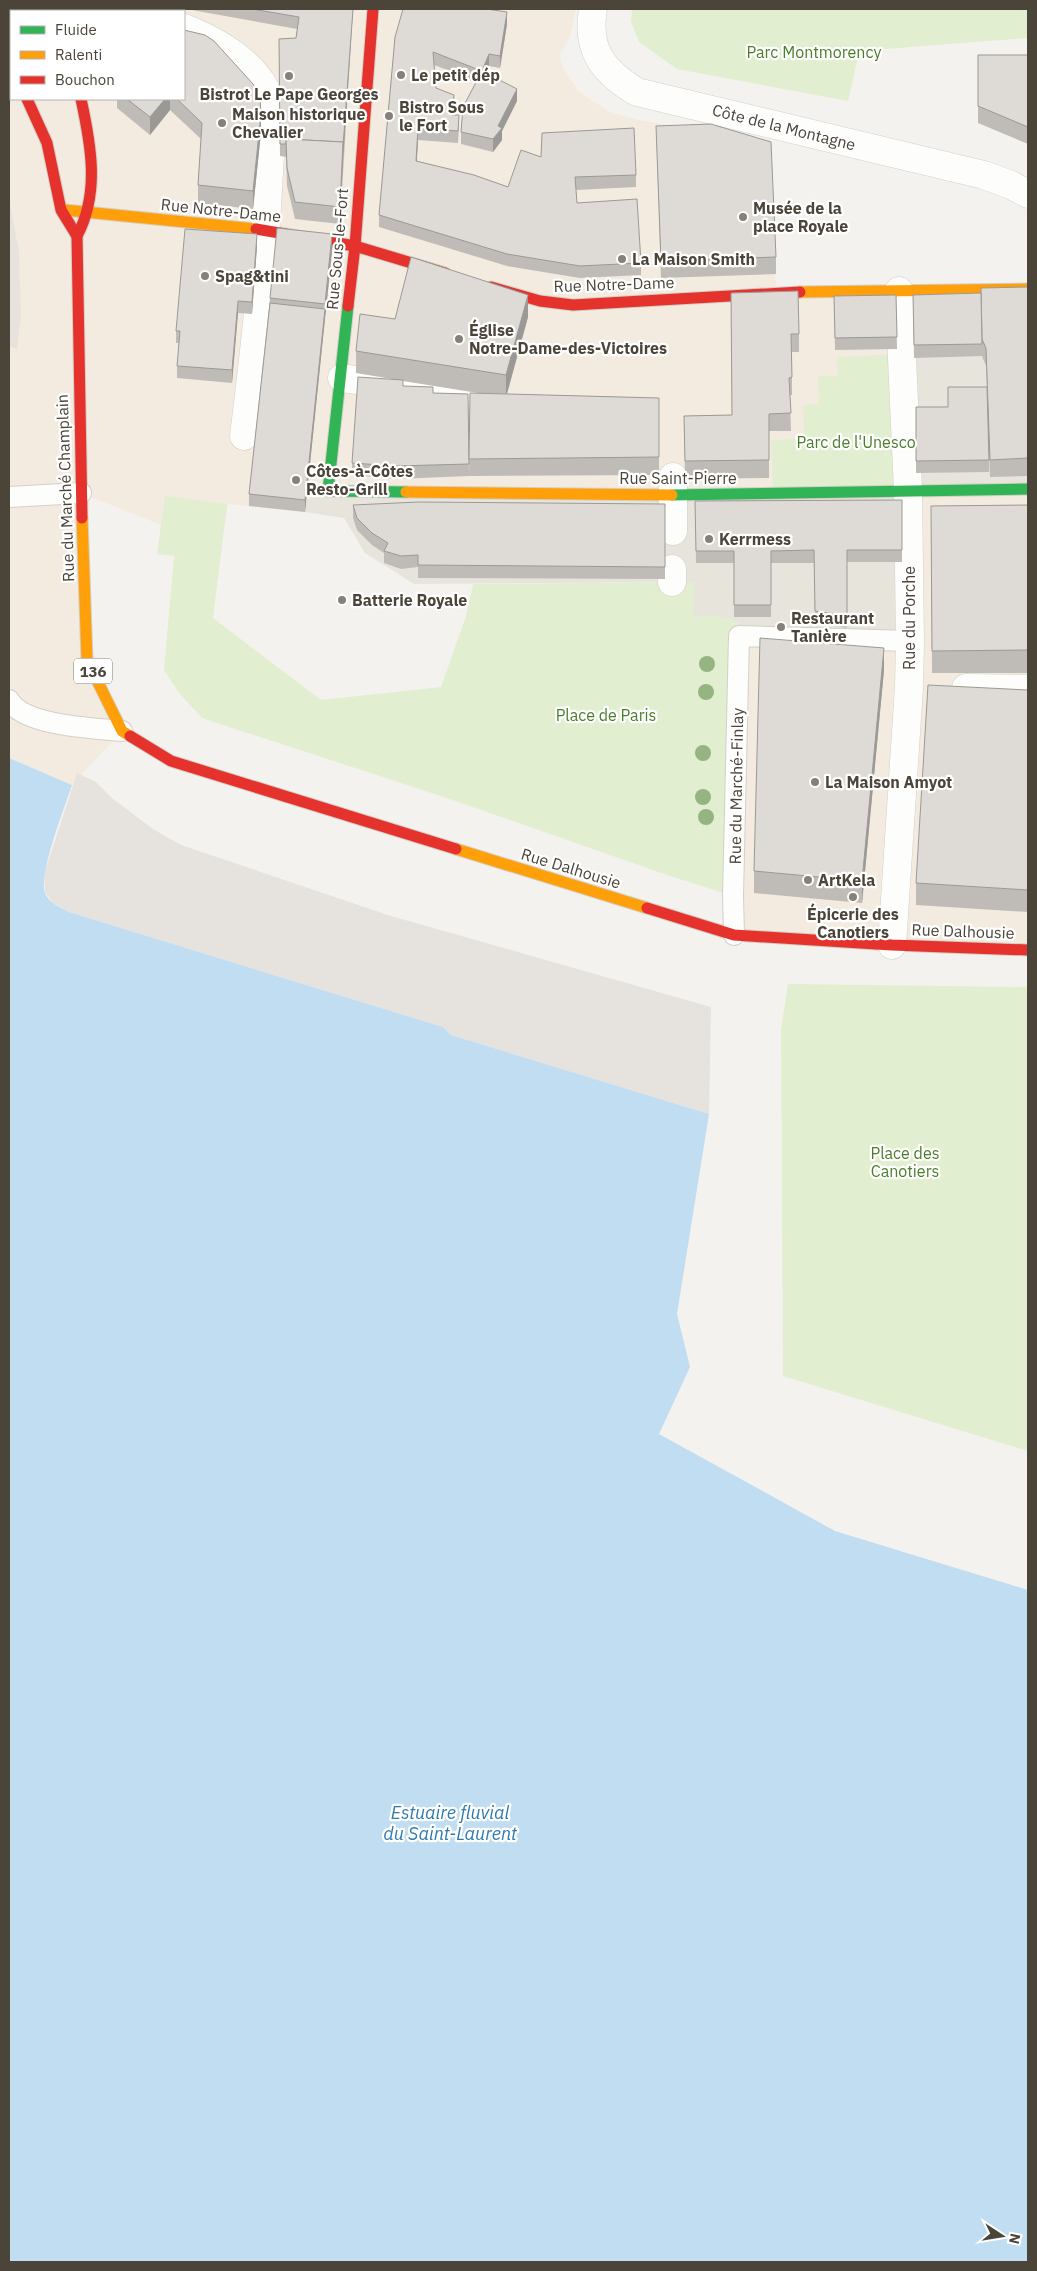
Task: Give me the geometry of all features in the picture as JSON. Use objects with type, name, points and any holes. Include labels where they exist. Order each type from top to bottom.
[{"type":"street","name":"Rue Sous-le-Fort","points":[[328,491],[342,378],[355,246],[373,9]]},
{"type":"street","name":"Côte de la Montagne","points":[[593,9],[591,22],[593,44],[603,64],[618,80],[637,92],[984,175],[1011,185],[1028,194]]},
{"type":"street","points":[[185,28],[224,47],[244,63],[265,88],[270,101],[267,230],[244,436]]},
{"type":"street","points":[[27,100],[47,143],[61,210],[77,236]]},
{"type":"street","name":"Rue du Marché Champlain","points":[[81,100],[88,129],[91,167],[91,192],[88,213],[77,236],[79,451],[87,660],[122,731]]},
{"type":"street","name":"Rue Notre-Dame","points":[[61,210],[267,230],[355,246],[458,277]]},
{"type":"street","name":"Rue Notre-Dame","points":[[476,282],[540,302],[566,305],[776,292],[1028,289]]},
{"type":"street","name":"Rue du Porche","points":[[892,945],[926,688],[910,641],[908,491],[899,291]]},
{"type":"street","points":[[342,378],[504,402]]},
{"type":"street","points":[[673,486],[673,531]]},
{"type":"street","name":"Rue Saint-Pierre","points":[[328,491],[673,486],[908,491],[1028,490]]},
{"type":"street","points":[[926,688],[1028,689]]},
{"type":"street","name":"Rue Dalhousie","points":[[122,731],[171,761],[288,799],[734,936],[1028,950]]},
{"type":"lane","points":[[9,498],[81,493]]},
{"type":"lane","name":"Rue du Marché-Finlay","points":[[734,936],[733,896],[739,636],[910,641]]},
{"type":"lane","points":[[9,700],[30,716],[55,724],[122,731]]},
{"type":"shaded area","points":[[9,9],[576,9],[570,36],[560,55],[562,66],[578,91],[608,111],[638,120],[770,140],[776,292],[899,291],[908,491],[328,491],[306,500],[305,512],[228,504],[223,533],[161,525],[81,493],[86,633],[122,731],[72,785],[9,758]]},
{"type":"shaded area","points":[[9,198],[19,252],[21,314],[17,349],[9,346]]},
{"type":"shaded area","points":[[1028,289],[1028,489],[910,641],[739,636],[722,617],[693,616],[693,582],[414,584],[365,553],[344,518],[305,512],[306,500],[328,491],[903,354]]},
{"type":"shaded area","points":[[1028,489],[1028,950],[734,935],[739,636],[910,641],[908,491]]},
{"type":"shaded area","points":[[77,773],[96,782],[112,798],[153,829],[181,845],[391,916],[711,1007],[709,1114],[451,1035],[443,1027],[69,912],[53,903],[45,892],[44,874]]},
{"type":"green space","name":"Parc Montmorency","points":[[632,9],[1028,9],[1028,38],[873,50],[857,61],[848,101],[677,69],[639,42],[631,21]]},
{"type":"green space","name":"Parc de l'Unesco","points":[[903,354],[908,491],[773,495],[771,440],[804,439],[803,405],[819,404],[818,376],[838,376],[837,357]]},
{"type":"green space","name":"Place de Paris","points":[[165,496],[227,504],[213,618],[321,700],[441,687],[466,616],[473,584],[694,582],[693,616],[722,617],[739,622],[733,896],[444,797],[202,718],[179,693],[164,670],[174,556],[157,554]]},
{"type":"green space","name":"Place des Canotiers","points":[[788,984],[1028,987],[1028,1451],[783,1376],[781,1030]]},
{"type":"water","name":"Estuaire fluvial du Saint-Laurent","points":[[9,758],[72,785],[53,840],[45,871],[44,884],[45,893],[49,899],[69,912],[443,1027],[451,1035],[709,1114],[677,1314],[690,1367],[659,1434],[835,1531],[1028,1590],[1028,2262],[9,2262]]},
{"type":"building","points":[[252,9],[353,9],[343,147],[343,142],[286,139],[286,144],[280,144],[279,39],[296,38],[299,17]]},
{"type":"building","points":[[403,9],[486,9],[507,12],[500,56],[489,54],[482,71],[433,52],[436,88],[454,95],[452,115],[459,115],[458,131],[418,128],[416,161],[474,175],[508,187],[521,150],[541,157],[542,133],[634,128],[636,175],[575,177],[577,203],[637,199],[641,263],[580,266],[507,254],[379,215],[395,37]]},
{"type":"building","name":"Maison historique Chevalier","points":[[185,30],[205,35],[214,41],[253,84],[260,97],[261,114],[253,191],[198,185],[202,123],[178,100],[185,100]]},
{"type":"building","points":[[978,55],[1028,55],[1028,127],[978,106]]},
{"type":"building","points":[[482,71],[517,89],[498,126],[502,128],[493,139],[461,132],[463,107]]},
{"type":"building","points":[[128,100],[164,100],[150,117]]},
{"type":"building","points":[[711,124],[771,142],[776,257],[661,261],[656,126]]},
{"type":"building","points":[[286,139],[343,142],[340,207],[295,202],[287,168]]},
{"type":"building","points":[[277,228],[332,234],[325,304],[270,298]]},
{"type":"building","points":[[185,229],[257,234],[252,302],[238,301],[232,370],[177,366],[180,331],[176,331]]},
{"type":"building","name":"Église Notre-Dame-des-Victoires","points":[[411,257],[528,295],[506,375],[356,351],[360,314],[395,319]]},
{"type":"building","points":[[1028,287],[1028,458],[990,460],[986,348],[982,339],[981,288]]},
{"type":"building","points":[[798,291],[799,334],[791,334],[792,377],[789,378],[791,413],[769,414],[769,460],[685,461],[684,416],[732,415],[731,293]]},
{"type":"building","points":[[981,293],[982,344],[914,345],[913,295]]},
{"type":"building","points":[[896,295],[897,337],[835,338],[834,296]]},
{"type":"building","points":[[270,303],[325,309],[305,500],[249,494]]},
{"type":"building","points":[[358,377],[403,380],[403,386],[433,387],[433,393],[468,394],[469,464],[396,466],[352,463]]},
{"type":"building","points":[[948,387],[987,387],[989,460],[916,461],[916,407],[948,407]]},
{"type":"building","points":[[470,393],[659,398],[659,457],[469,459]]},
{"type":"building","points":[[902,500],[902,550],[847,550],[847,616],[815,611],[814,550],[771,551],[771,605],[734,605],[734,551],[696,551],[695,501]]},
{"type":"building","points":[[418,502],[665,504],[665,567],[418,565],[418,555],[401,556],[384,551],[388,543],[372,533],[357,518],[353,505]]},
{"type":"building","points":[[1028,505],[1028,650],[932,651],[931,506]]},
{"type":"building","name":"La Maison Amyot","points":[[760,638],[884,648],[862,881],[754,871]]},
{"type":"building","points":[[928,685],[1028,690],[1028,890],[916,883]]},
{"type":"traffic: fast","points":[[348,306],[328,491],[406,492]]},
{"type":"traffic: fast","points":[[672,495],[1028,489]]},
{"type":"traffic: slow","points":[[65,210],[256,229]]},
{"type":"traffic: slow","points":[[800,292],[1028,289]]},
{"type":"traffic: slow","points":[[406,492],[672,495]]},
{"type":"traffic: slow","points":[[82,518],[87,660],[122,731],[130,736]]},
{"type":"traffic: slow","points":[[456,849],[647,908]]},
{"type":"traffic: jam","points":[[348,306],[355,246],[373,9]]},
{"type":"traffic: jam","points":[[27,100],[47,143],[61,210],[77,236]]},
{"type":"traffic: jam","points":[[81,100],[88,134],[91,169],[89,203],[77,236],[82,518]]},
{"type":"traffic: jam","points":[[256,229],[355,246],[445,273]]},
{"type":"traffic: jam","points":[[491,287],[540,301],[573,305],[800,292]]},
{"type":"traffic: jam","points":[[130,736],[171,761],[456,849]]},
{"type":"traffic: jam","points":[[647,908],[734,935],[892,945],[1028,950]]},
{"type":"place","name":"Le petit dép","points":[[401,75]]},
{"type":"place","name":"Bistrot Le Pape Georges","points":[[289,76]]},
{"type":"place","name":"Bistro Sous le Fort","points":[[389,116]]},
{"type":"place","name":"Maison historique Chevalier","points":[[222,123]]},
{"type":"place","name":"Musée de la place Royale","points":[[743,217]]},
{"type":"place","name":"La Maison Smith","points":[[622,259]]},
{"type":"place","name":"Spag&tini","points":[[205,276]]},
{"type":"place","name":"Église Notre-Dame-des-Victoires","points":[[459,339]]},
{"type":"place","name":"Côtes-à-Côtes Resto-Grill","points":[[296,480]]},
{"type":"place","name":"Kerrmess","points":[[709,539]]},
{"type":"place","name":"Batterie Royale","points":[[342,600]]},
{"type":"place","name":"Restaurant Tanière","points":[[781,627]]},
{"type":"place","name":"La Maison Amyot","points":[[815,782]]},
{"type":"place","name":"ArtKela","points":[[808,880]]},
{"type":"place","name":"Épicerie des Canotiers","points":[[853,897]]}]
